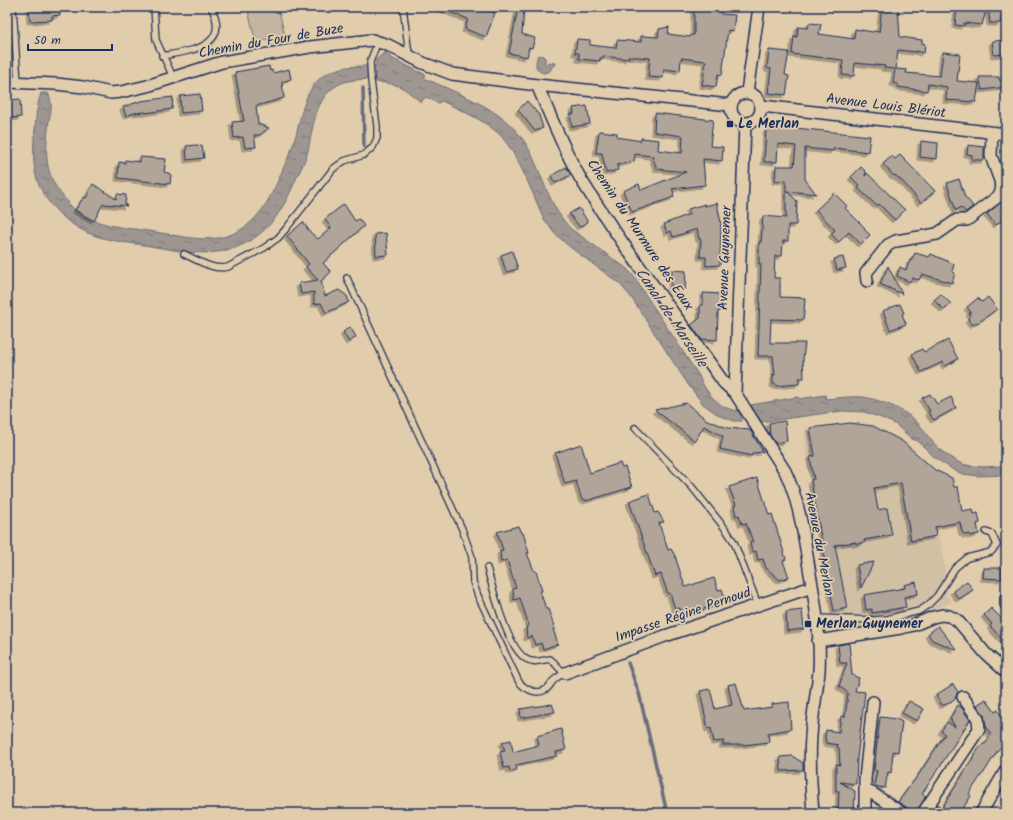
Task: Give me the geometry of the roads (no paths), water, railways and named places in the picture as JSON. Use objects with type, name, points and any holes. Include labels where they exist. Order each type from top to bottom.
[{"type":"street","points":[[747,92],[759,7]]},
{"type":"street","name":"Chemin du Four de Buze","points":[[12,82],[56,84],[111,92],[135,89],[222,62],[366,39],[378,41],[423,64],[452,74],[537,85]]},
{"type":"street","points":[[537,85],[726,105],[736,119],[745,124],[759,118],[762,106],[756,96],[747,92],[739,94],[726,105]]},
{"type":"street","name":"Chemin du Murmure des Eaux","points":[[537,85],[564,146],[582,180],[630,251],[724,383],[735,393]]},
{"type":"street","name":"Avenue Louis Blériot","points":[[762,106],[1006,134]]},
{"type":"street","name":"Avenue Guynemer","points":[[735,393],[745,124]]},
{"type":"street","points":[[867,281],[866,273],[888,245],[896,241],[937,234],[957,220],[967,220],[1000,195],[1002,186],[991,156],[992,133]]},
{"type":"street","name":"Avenue du Merlan","points":[[735,393],[785,471],[794,494],[805,544],[816,618],[819,671],[810,753],[813,813]]},
{"type":"street","name":"Impasse Régine Pernoud","points":[[565,673],[665,636],[758,606],[812,586]]},
{"type":"street","points":[[1006,598],[1006,604]]},
{"type":"street","points":[[818,641],[914,625],[933,616],[949,616],[957,620],[986,654],[1006,672]]},
{"type":"street","points":[[923,813],[979,729],[978,719],[964,697]]},
{"type":"street","points":[[865,813],[865,779],[873,702]]},
{"type":"street","points":[[981,813],[1006,770]]},
{"type":"street","points":[[989,813],[1006,784]]},
{"type":"street","points":[[866,789],[902,813]]},
{"type":"lane","points":[[12,82],[13,7]]},
{"type":"lane","points":[[154,7],[156,40],[162,56],[173,77]]},
{"type":"lane","points":[[162,56],[185,52],[210,42],[213,38],[216,25],[211,7]]},
{"type":"lane","points":[[403,7],[409,56]]},
{"type":"lane","points":[[184,254],[217,268],[223,268],[243,260],[278,238],[333,169],[344,161],[364,155],[373,147],[377,138],[377,126],[370,62],[378,41]]},
{"type":"lane","points":[[347,278],[462,529],[472,557],[473,582],[478,596],[519,682],[525,688],[532,691],[541,691],[545,690],[558,677],[565,673]]},
{"type":"lane","points":[[635,428],[692,487],[727,531],[734,542],[758,606]]},
{"type":"lane","points":[[816,618],[874,620],[887,619],[919,611],[937,596],[955,568],[967,558],[991,552],[997,545],[992,534],[986,532]]},
{"type":"lane","points":[[487,568],[506,629],[510,639],[519,652],[527,660],[537,662],[550,659],[555,662],[558,669],[565,673]]},
{"type":"water","points":[[385,52],[393,59],[426,75],[424,78],[484,106],[510,125],[521,137],[530,151],[552,202],[564,221],[571,229],[626,268],[632,274],[699,376],[709,394],[720,404],[732,410],[739,411],[742,421],[734,421],[720,416],[703,404],[687,383],[631,297],[619,283],[571,248],[554,233],[544,219],[530,186],[512,151],[498,133],[478,119],[442,101],[438,103],[426,97],[421,102],[396,85],[376,82],[376,79],[353,80],[338,85],[326,94],[321,102],[315,119],[305,161],[287,200],[269,226],[261,233],[242,245],[221,252],[189,252],[122,242],[96,236],[73,225],[59,214],[43,193],[39,185],[35,172],[34,157],[36,120],[41,93],[48,93],[51,100],[47,144],[50,174],[54,184],[69,203],[68,204],[77,212],[108,225],[186,237],[210,239],[231,235],[242,229],[260,213],[273,192],[292,148],[308,95],[317,82],[329,72],[342,68],[355,66],[376,66],[376,60]]},
{"type":"water","points":[[538,55],[545,58],[545,65],[547,65],[548,62],[555,63],[550,71],[544,73],[537,69],[536,61]]},
{"type":"water","points":[[825,395],[826,399],[863,397],[887,404],[904,412],[917,422],[930,439],[954,460],[971,466],[1006,466],[1006,475],[979,476],[963,474],[955,471],[935,458],[918,441],[912,439],[895,424],[864,412],[842,411],[761,422],[751,405],[798,397],[799,399]]},
{"type":"waterway","points":[[363,88],[364,147]]},
{"type":"waterway","points":[[628,663],[639,693],[667,813]]},
{"type":"place","name":"Le Merlan","points":[[730,124]]},
{"type":"place","name":"Merlan Guynemer","points":[[808,624]]},
{"type":"water label","name":"Canal de Marseille","points":[[671,318]]}]
